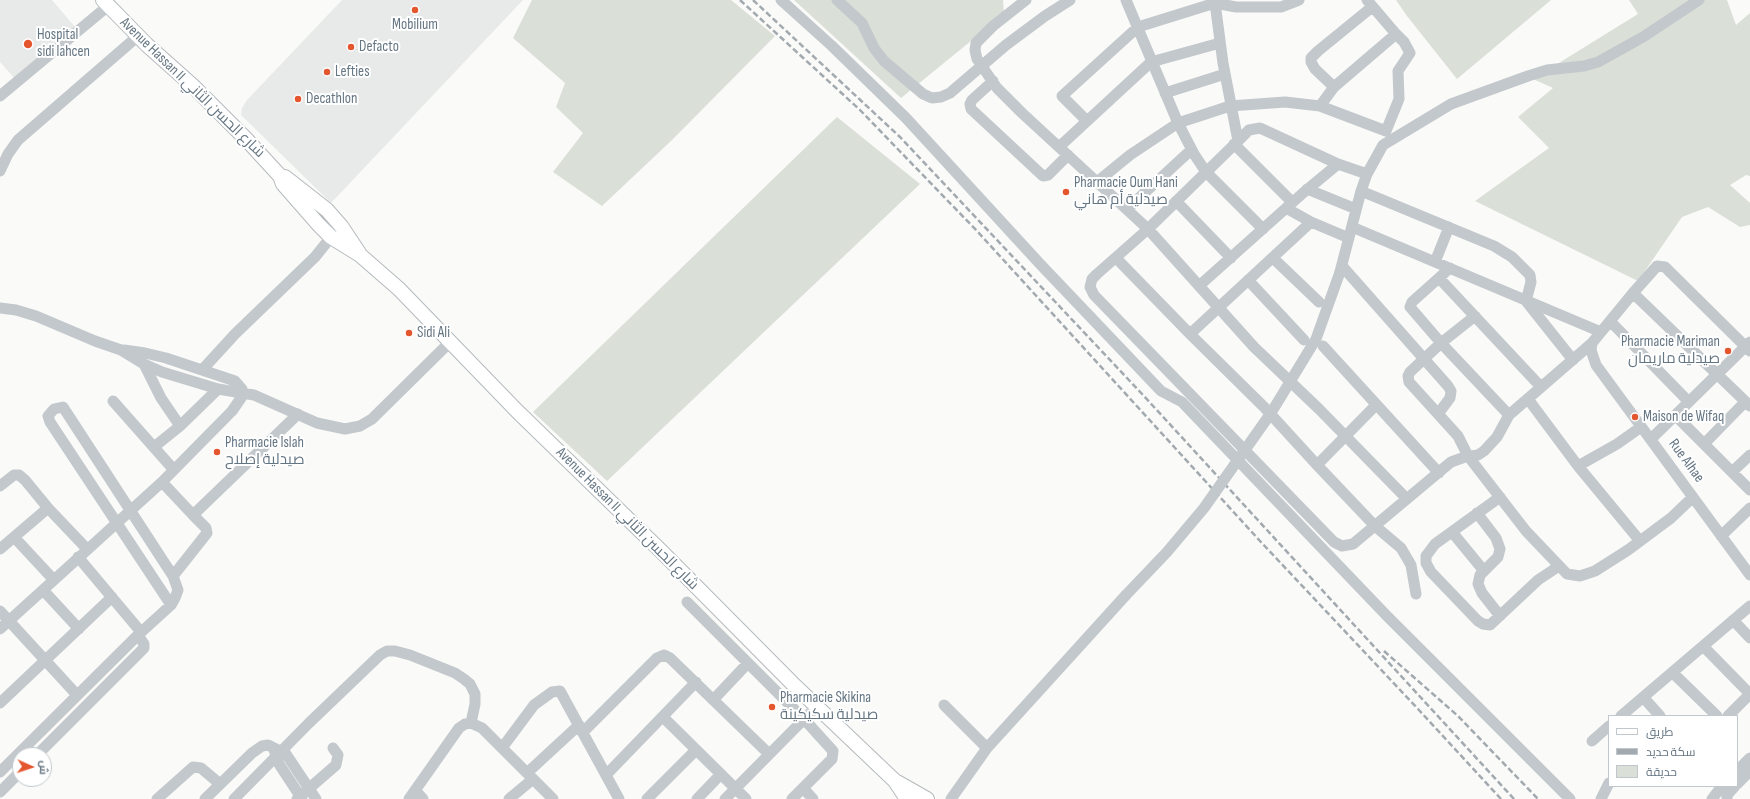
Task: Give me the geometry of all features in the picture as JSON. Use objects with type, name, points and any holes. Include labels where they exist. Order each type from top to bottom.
[{"type":"main road","name":"Avenue Hassan II شارع الحسن الثاني","points":[[105,3],[192,86],[280,176],[289,190],[341,226],[360,255]]},
{"type":"main road","name":"Avenue Hassan II شارع الحسن الثاني","points":[[313,206],[314,220],[331,236],[360,255],[399,289],[517,411],[596,486],[817,706],[895,781],[907,799]]},
{"type":"main road","points":[[331,236],[339,233],[341,226]]},
{"type":"main road","name":"Avenue Hassan II شارع الحسن الثاني","points":[[895,781],[927,799]]},
{"type":"street","points":[[781,0],[832,46],[906,118],[1041,265],[1161,391],[1182,402],[1387,616],[1570,799]]},
{"type":"street","points":[[837,0],[862,24],[874,48],[884,61],[923,94],[932,98],[941,97],[950,93],[981,66],[1045,16],[1070,0]]},
{"type":"street","points":[[1126,0],[1191,150],[1206,172],[1263,229]]},
{"type":"street","points":[[1088,121],[1062,96],[1138,27],[1215,2],[1236,7],[1281,7],[1299,0]]},
{"type":"street","points":[[951,799],[986,748],[1167,552],[1204,508],[1267,420],[1311,349],[1341,269],[1356,209],[1367,174],[1383,145],[1450,104],[1547,70],[1584,66],[1598,62],[1644,37],[1699,0]]},
{"type":"street","points":[[1021,2],[976,43],[976,56],[981,66],[1022,113],[1148,229],[1200,285],[1254,347],[1319,409],[1407,499]]},
{"type":"street","points":[[1215,2],[1236,142],[1289,205],[1311,222],[1349,238]]},
{"type":"street","points":[[0,96],[105,3]]},
{"type":"street","points":[[1097,182],[1130,155],[1178,123],[1230,106],[1298,102],[1320,106],[1386,131],[1399,99],[1398,71],[1410,53],[1404,42],[1370,3],[1312,58],[1311,62],[1315,68],[1334,87]]},
{"type":"street","points":[[1320,106],[1334,87],[1396,34]]},
{"type":"street","points":[[0,170],[8,154],[18,140],[138,36]]},
{"type":"street","points":[[1059,147],[1152,62],[1220,43]]},
{"type":"street","points":[[1165,93],[1225,74]]},
{"type":"street","points":[[993,81],[972,100],[971,109],[1043,176],[1048,175],[1068,155]]},
{"type":"street","points":[[1367,174],[1338,164],[1260,128],[1249,130],[1148,229],[1092,279],[1090,287],[1094,295],[1334,542],[1342,546],[1353,544],[1451,462],[1478,454],[1492,444],[1509,415],[1592,343],[1633,292],[1657,266],[1662,266],[1748,346],[1651,439]]},
{"type":"street","points":[[1127,209],[1191,150]]},
{"type":"street","points":[[1200,285],[1307,189],[1338,164]]},
{"type":"street","points":[[1307,189],[1356,209]]},
{"type":"street","points":[[1361,191],[1500,248],[1526,269],[1530,275],[1531,282],[1526,301]]},
{"type":"street","points":[[1176,201],[1231,258]]},
{"type":"street","points":[[1190,334],[1311,222]]},
{"type":"street","points":[[1352,227],[1601,332]]},
{"type":"street","points":[[1435,262],[1449,227]]},
{"type":"street","points":[[203,369],[235,334],[315,257],[331,236]]},
{"type":"street","points":[[1116,258],[1264,407],[1375,526],[1401,548],[1411,565],[1416,594]]},
{"type":"street","points":[[1273,258],[1319,302]]},
{"type":"street","points":[[1450,268],[1416,298],[1410,306],[1414,313],[1441,343],[1509,415]]},
{"type":"street","points":[[1341,269],[1448,386],[1451,391],[1450,398],[1438,414]]},
{"type":"street","points":[[1439,278],[1541,387]]},
{"type":"street","points":[[1248,280],[1304,340]]},
{"type":"street","points":[[1633,292],[1748,404],[1704,444]]},
{"type":"street","points":[[1526,301],[1573,360]]},
{"type":"street","points":[[0,308],[25,312],[95,341],[121,350],[154,354],[203,369],[235,381],[240,385],[243,393],[235,408],[162,482],[53,579],[0,629]]},
{"type":"street","points":[[1475,316],[1441,343],[1410,372],[1408,379],[1413,388],[1458,436],[1468,456],[1526,530],[1567,574],[1580,576],[1595,571],[1671,518],[1693,497]]},
{"type":"street","points":[[1610,321],[1689,402]]},
{"type":"street","points":[[121,350],[144,364],[169,374],[218,389],[261,397],[317,423],[336,428],[352,428],[360,426],[372,419],[450,342]]},
{"type":"street","name":"Rue Alhae","points":[[1592,343],[1591,350],[1596,364],[1721,536],[1747,563],[1750,576]]},
{"type":"street","points":[[1323,346],[1439,473]]},
{"type":"street","points":[[144,364],[161,398],[180,426]]},
{"type":"street","points":[[154,447],[180,426],[218,389]]},
{"type":"street","points":[[1528,399],[1578,466],[1640,541]]},
{"type":"street","points":[[113,400],[174,470]]},
{"type":"street","points":[[1317,465],[1376,405]]},
{"type":"street","points":[[0,772],[77,695],[171,605],[178,590],[173,576],[62,407],[60,406],[51,411],[48,416],[50,422],[171,605]]},
{"type":"street","points":[[193,515],[298,414]]},
{"type":"street","points":[[1676,416],[1750,490]]},
{"type":"street","points":[[1578,466],[1617,444],[1642,427]]},
{"type":"street","points":[[1732,472],[1750,455]]},
{"type":"street","points":[[0,486],[14,475],[19,475],[87,549]]},
{"type":"street","points":[[162,482],[206,528],[207,533],[173,576]]},
{"type":"street","points":[[1500,497],[1435,544],[1426,556],[1426,563],[1432,572],[1445,587],[1483,624],[1490,625],[1538,580],[1559,566]]},
{"type":"street","points":[[0,549],[48,508]]},
{"type":"street","points":[[1721,536],[1750,508]]},
{"type":"street","points":[[1477,513],[1496,538],[1500,548],[1498,557],[1480,576],[1478,584],[1482,593],[1500,616]]},
{"type":"street","points":[[1452,532],[1484,571]]},
{"type":"street","points":[[14,537],[53,579]]},
{"type":"street","points":[[45,747],[144,648],[140,634],[112,597],[78,557]]},
{"type":"street","points":[[43,590],[79,629]]},
{"type":"street","points":[[0,704],[112,597]]},
{"type":"street","points":[[687,602],[832,749],[834,753],[832,759],[792,799]]},
{"type":"street","points":[[1622,715],[1674,673],[1750,606]]},
{"type":"street","points":[[0,611],[45,662],[77,695]]},
{"type":"street","points":[[1733,620],[1750,638]]},
{"type":"street","points":[[714,699],[744,659],[753,642]]},
{"type":"street","points":[[1703,646],[1750,694],[1729,715]]},
{"type":"street","points":[[234,799],[277,752],[376,659],[387,651],[395,651],[410,655],[455,673],[470,684],[475,694],[475,704],[471,723]]},
{"type":"street","points":[[509,799],[530,776],[660,655],[670,658],[769,754]]},
{"type":"street","points":[[100,673],[109,683]]},
{"type":"street","points":[[1674,673],[1716,715]]},
{"type":"street","points":[[606,775],[696,682]]},
{"type":"street","points":[[502,748],[534,705],[547,695],[560,691],[619,799]]},
{"type":"street","points":[[1643,698],[1659,715]]},
{"type":"street","points":[[944,705],[986,748]]},
{"type":"street","points":[[725,799],[817,706]]},
{"type":"street","points":[[663,717],[746,799]]},
{"type":"street","points":[[423,799],[412,794],[459,728],[465,724],[471,723],[482,728],[553,799]]},
{"type":"street","points":[[1592,741],[1608,727]]},
{"type":"street","points":[[205,799],[258,748],[268,745],[277,752],[289,758],[316,799]]},
{"type":"street","points":[[277,752],[299,798],[338,762],[338,754],[333,748]]},
{"type":"street","points":[[647,799],[696,751]]},
{"type":"street","points":[[1738,770],[1750,758]]},
{"type":"street","points":[[157,799],[193,767],[201,768],[220,784]]},
{"type":"street","points":[[1738,783],[1750,771]]},
{"type":"street","points":[[697,799],[721,774]]},
{"type":"street","points":[[0,792],[12,780]]},
{"type":"street","points":[[1601,799],[1608,785]]},
{"type":"street","points":[[1712,799],[1721,787]]},
{"type":"street","points":[[1727,799],[1727,795],[1734,787]]},
{"type":"street","points":[[803,788],[813,799]]},
{"type":"shaded area","name":"Hospital sidi lahcen","points":[[0,0],[52,0],[75,27],[15,79],[0,62]]},
{"type":"shaded area","points":[[342,0],[523,0],[331,203],[241,115],[242,108],[247,100]]},
{"type":"green space","points":[[532,0],[731,0],[775,36],[672,140],[602,206],[553,172],[583,133],[556,107],[565,83],[513,38]]},
{"type":"green space","points":[[794,0],[1003,0],[1004,14],[901,98]]},
{"type":"green space","points":[[1396,0],[1551,0],[1457,79]]},
{"type":"green space","points":[[1629,0],[1727,0],[1736,25],[1750,13],[1750,176],[1746,175],[1730,185],[1750,203],[1750,225],[1740,227],[1708,207],[1682,217],[1638,281],[1475,201],[1549,148],[1518,117],[1553,88],[1533,79],[1638,14]]},
{"type":"green space","points":[[837,117],[920,184],[607,481],[533,412]]},
{"type":"railway","points":[[740,0],[860,110],[977,231],[1260,541],[1501,799]]},
{"type":"railway","points":[[753,0],[900,137],[1143,395],[1514,799]]},
{"type":"railway","points":[[1384,651],[1458,716],[1538,799]]},
{"type":"place","name":"Mobilium","points":[[415,10]]},
{"type":"place","name":"Hospital sidi lahcen","points":[[28,44]]},
{"type":"place","name":"Defacto","points":[[351,47]]},
{"type":"place","name":"Lefties","points":[[327,72]]},
{"type":"place","name":"Decathlon","points":[[298,99]]},
{"type":"place","name":"Pharmacie Oum Hani صيدلية أم هاني","points":[[1066,192]]},
{"type":"place","name":"Sidi Ali","points":[[409,333]]},
{"type":"place","name":"Pharmacie Mariman صيدلية ماريمان","points":[[1728,351]]},
{"type":"place","name":"Maison de Wifaq","points":[[1635,417]]},
{"type":"place","name":"Pharmacie Islah صيدلية إصلاح","points":[[217,452]]},
{"type":"place","name":"Pharmacie Skikina صيدلية سكيكينة","points":[[772,707]]}]
